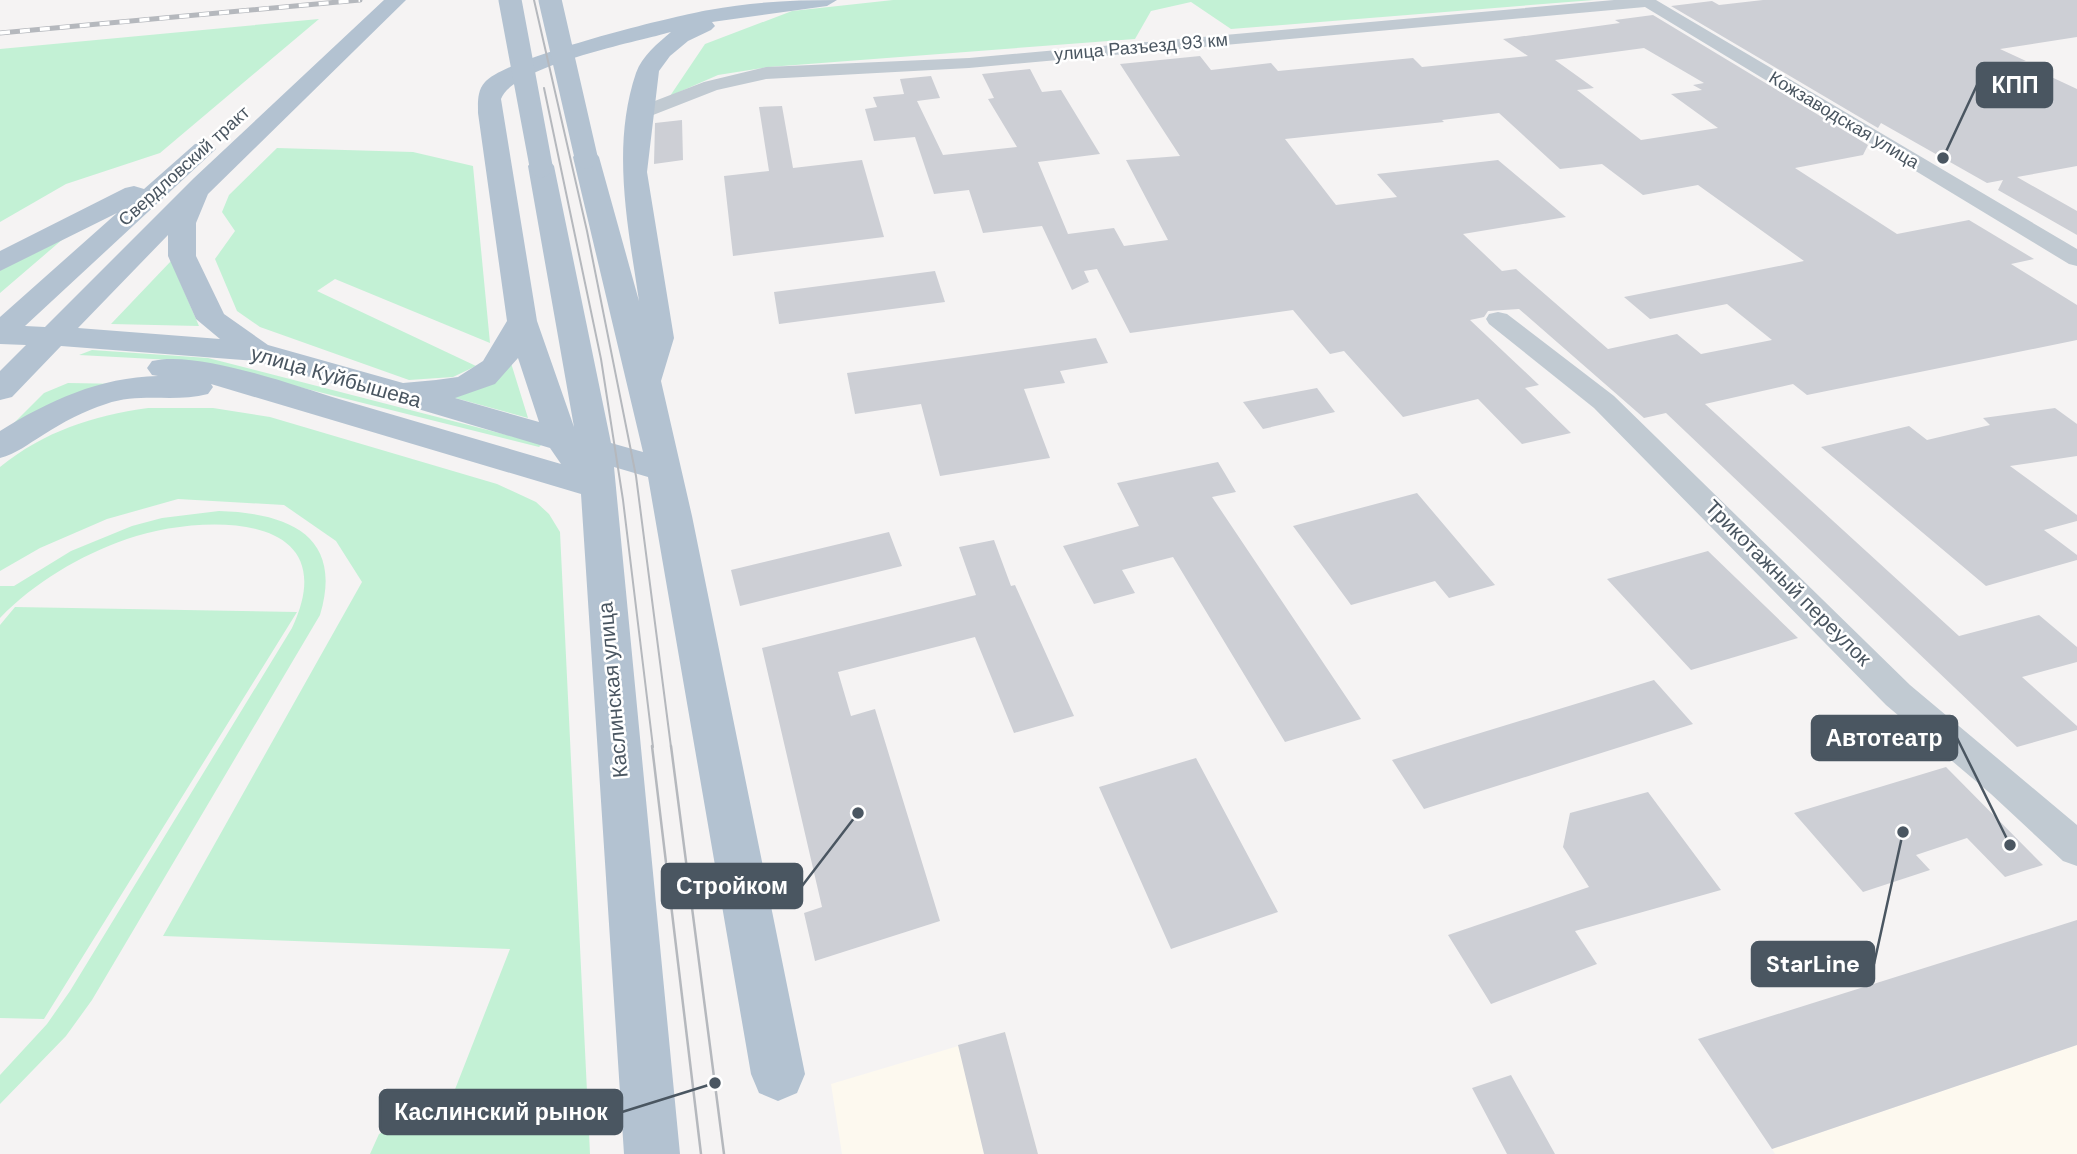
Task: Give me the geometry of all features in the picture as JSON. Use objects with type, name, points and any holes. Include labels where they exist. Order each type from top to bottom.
[{"type":"main road","points":[[314,49],[370,0]]},
{"type":"main road","name":"Свердловский тракт","points":[[0,334],[319,73],[396,0]]},
{"type":"main road","name":"Каслинская улица","points":[[510,0],[555,229],[595,468],[652,1154]]},
{"type":"main road","points":[[550,0],[586,158],[645,383],[674,516],[778,1074]]},
{"type":"main road","points":[[664,470],[595,468],[561,439],[522,321],[502,202],[489,99],[494,86],[531,64],[708,16],[827,0]]},
{"type":"main road","points":[[648,71],[662,51],[680,37],[732,17],[780,6]]},
{"type":"main road","points":[[597,45],[625,43],[650,52],[634,172],[659,338],[645,383]]},
{"type":"main road","name":"Свердловский тракт","points":[[0,390],[15,360],[55,337],[193,176],[223,131]]},
{"type":"main road","points":[[0,262],[193,176]]},
{"type":"main road","points":[[193,176],[182,223],[182,256],[211,319],[259,352]]},
{"type":"main road","points":[[373,387],[438,391],[463,386],[486,376],[510,351],[522,321]]},
{"type":"main road","name":"улица Куйбышева","points":[[0,334],[259,352],[561,439]]},
{"type":"main road","name":"улица Куйбышева","points":[[15,360],[193,370],[595,468]]},
{"type":"main road","points":[[0,447],[45,416],[86,400],[132,387],[259,386]]},
{"type":"street","name":"улица Разъезд 93 км","points":[[641,113],[711,86],[766,73],[969,63],[1648,2]]},
{"type":"street","name":"Кожзаводская улица","points":[[1648,2],[2077,259]]},
{"type":"street","name":"Трикотажный переулок","points":[[1498,319],[1604,402],[1898,695],[2004,783],[2077,849]]},
{"type":"shaded area","points":[[1005,1032],[1038,1154],[842,1154],[831,1084]]},
{"type":"shaded area","points":[[2077,1045],[2077,1154],[1775,1154],[1772,1149]]},
{"type":"green space","points":[[893,0],[1594,0],[1231,29],[1191,2],[1151,11],[1135,39],[769,67],[718,75],[670,96],[705,44],[792,11]]},
{"type":"green space","points":[[319,19],[160,153],[66,184],[0,222],[0,49]]},
{"type":"green space","points":[[277,148],[413,152],[473,166],[490,343],[335,279],[317,291],[476,366],[453,377],[409,380],[260,327],[237,311],[215,259],[235,231],[222,212],[229,195]]},
{"type":"green space","points":[[63,239],[0,293],[0,270]]},
{"type":"green space","points":[[171,261],[199,326],[111,324]]},
{"type":"green space","points":[[92,350],[208,358],[542,444],[539,447],[219,367],[172,360],[79,355]]},
{"type":"green space","points":[[511,363],[528,418],[448,396]]},
{"type":"green space","points":[[68,383],[126,384],[2,435],[44,393]]},
{"type":"green space","points":[[148,408],[213,408],[270,417],[497,484],[536,502],[549,514],[560,532],[590,1154],[370,1154],[379,1134],[452,1097],[510,949],[163,936],[362,582],[336,541],[284,505],[178,499],[107,519],[40,548],[0,571],[0,467],[34,444],[70,427]]},
{"type":"green space","points":[[219,511],[267,517],[288,524],[304,534],[317,547],[324,565],[325,588],[320,615],[92,1000],[66,1036],[0,1104],[0,1075],[47,1024],[70,991],[292,628],[304,589],[300,560],[283,541],[258,530],[226,525],[157,531],[109,546],[59,571],[28,593],[0,618],[0,586],[14,586],[71,551],[132,526],[162,518]]},
{"type":"green space","points":[[15,607],[297,612],[44,1019],[0,1018],[0,625]]},
{"type":"building","points":[[1763,0],[2077,0],[2077,37],[2000,49],[2026,61],[2019,62],[2077,89],[2077,166],[2017,177],[2077,211],[2077,235],[1998,190],[2003,180],[1987,183],[1881,123],[1878,128],[1671,6],[1712,1],[1719,5]]},
{"type":"building","points":[[1653,15],[1868,145],[1863,155],[1795,168],[1897,234],[1969,220],[2034,259],[2011,264],[2077,305],[2077,340],[1807,395],[1793,384],[1705,404],[1959,636],[2039,615],[2077,647],[2077,662],[2022,677],[2077,726],[2077,730],[2017,747],[1666,413],[1644,418],[1519,309],[1488,311],[1484,317],[1470,320],[1539,385],[1525,388],[1571,433],[1522,444],[1478,399],[1403,417],[1344,351],[1330,354],[1293,310],[1130,333],[1097,269],[1084,271],[1089,282],[1072,290],[1042,226],[983,233],[969,190],[934,194],[915,137],[874,141],[865,109],[877,107],[873,97],[904,94],[900,79],[931,76],[940,98],[917,101],[943,155],[1017,147],[988,99],[994,98],[982,74],[1030,69],[1042,92],[1061,90],[1100,154],[1038,162],[1068,234],[1114,228],[1124,246],[1168,240],[1126,160],[1180,156],[1120,64],[1200,56],[1211,70],[1271,63],[1278,71],[1413,58],[1422,67],[1528,56],[1503,39],[1620,23],[1615,20]],"holes":[[[1644,48],[1704,83],[1693,85],[1702,90],[1671,94],[1718,128],[1641,140],[1577,90],[1594,88],[1555,60]],[[1499,113],[1560,169],[1602,164],[1643,195],[1698,185],[1804,261],[1624,297],[1650,319],[1727,304],[1772,340],[1701,354],[1677,334],[1608,349],[1516,269],[1502,271],[1463,234],[1566,217],[1498,160],[1377,174],[1397,197],[1336,205],[1285,139],[1444,122],[1442,120]]]},
{"type":"building","points":[[782,106],[793,168],[862,160],[884,237],[733,256],[724,176],[769,171],[759,107]]},
{"type":"building","points":[[682,120],[683,160],[654,164],[655,123]]},
{"type":"building","points":[[935,271],[945,302],[779,324],[774,292]]},
{"type":"building","points":[[1096,338],[1108,363],[1060,371],[1065,383],[1024,389],[1050,458],[940,476],[921,404],[855,414],[847,373]]},
{"type":"building","points":[[1317,388],[1335,412],[1263,429],[1243,402]]},
{"type":"building","points":[[2055,408],[2077,424],[2077,456],[2010,466],[2077,515],[2077,521],[2044,530],[2077,555],[2077,560],[1986,586],[1821,447],[1909,426],[1927,440],[1990,425],[1983,418]]},
{"type":"building","points":[[1218,462],[1236,492],[1212,497],[1361,719],[1285,742],[1173,557],[1122,570],[1135,593],[1094,604],[1063,546],[1139,526],[1117,483]]},
{"type":"building","points":[[1417,493],[1495,585],[1449,598],[1435,581],[1351,605],[1293,526]]},
{"type":"building","points":[[889,532],[902,566],[740,606],[731,570]]},
{"type":"building","points":[[994,540],[1011,586],[1015,585],[1074,716],[1014,733],[975,637],[838,672],[851,716],[875,709],[940,921],[815,961],[804,913],[822,907],[762,648],[976,595],[959,547]]},
{"type":"building","points":[[1708,551],[1798,638],[1691,670],[1607,579]]},
{"type":"building","points":[[1654,680],[1693,724],[1424,809],[1392,760]]},
{"type":"building","points":[[1196,758],[1278,912],[1171,949],[1099,787]]},
{"type":"building","points":[[1946,767],[2043,865],[2005,877],[1967,838],[1916,855],[1930,870],[1863,892],[1794,813]]},
{"type":"building","points":[[1648,792],[1721,890],[1575,931],[1597,964],[1491,1004],[1448,935],[1589,887],[1563,847],[1570,813]]},
{"type":"building","points":[[2077,920],[2077,1045],[1772,1149],[1698,1039]]},
{"type":"building","points":[[1005,1032],[1038,1154],[984,1154],[958,1045]]},
{"type":"building","points":[[1511,1075],[1555,1154],[1507,1154],[1472,1088]]},
{"type":"tram line","points":[[534,0],[587,231],[636,476],[671,747]]},
{"type":"tram line","points":[[544,88],[601,359],[623,500],[653,747]]},
{"type":"tram line","points":[[652,746],[701,1154]]},
{"type":"tram line","points":[[671,746],[724,1154]]},
{"type":"railway","points":[[0,33],[360,0]]},
{"type":"place","name":"КПП","points":[[1943,158]]},
{"type":"place","name":"Стройком","points":[[858,813]]},
{"type":"place","name":"StarLine","points":[[1903,832]]},
{"type":"place","name":"Автотеатр","points":[[2010,845]]},
{"type":"place","name":"Каслинский рынок","points":[[715,1083]]}]
